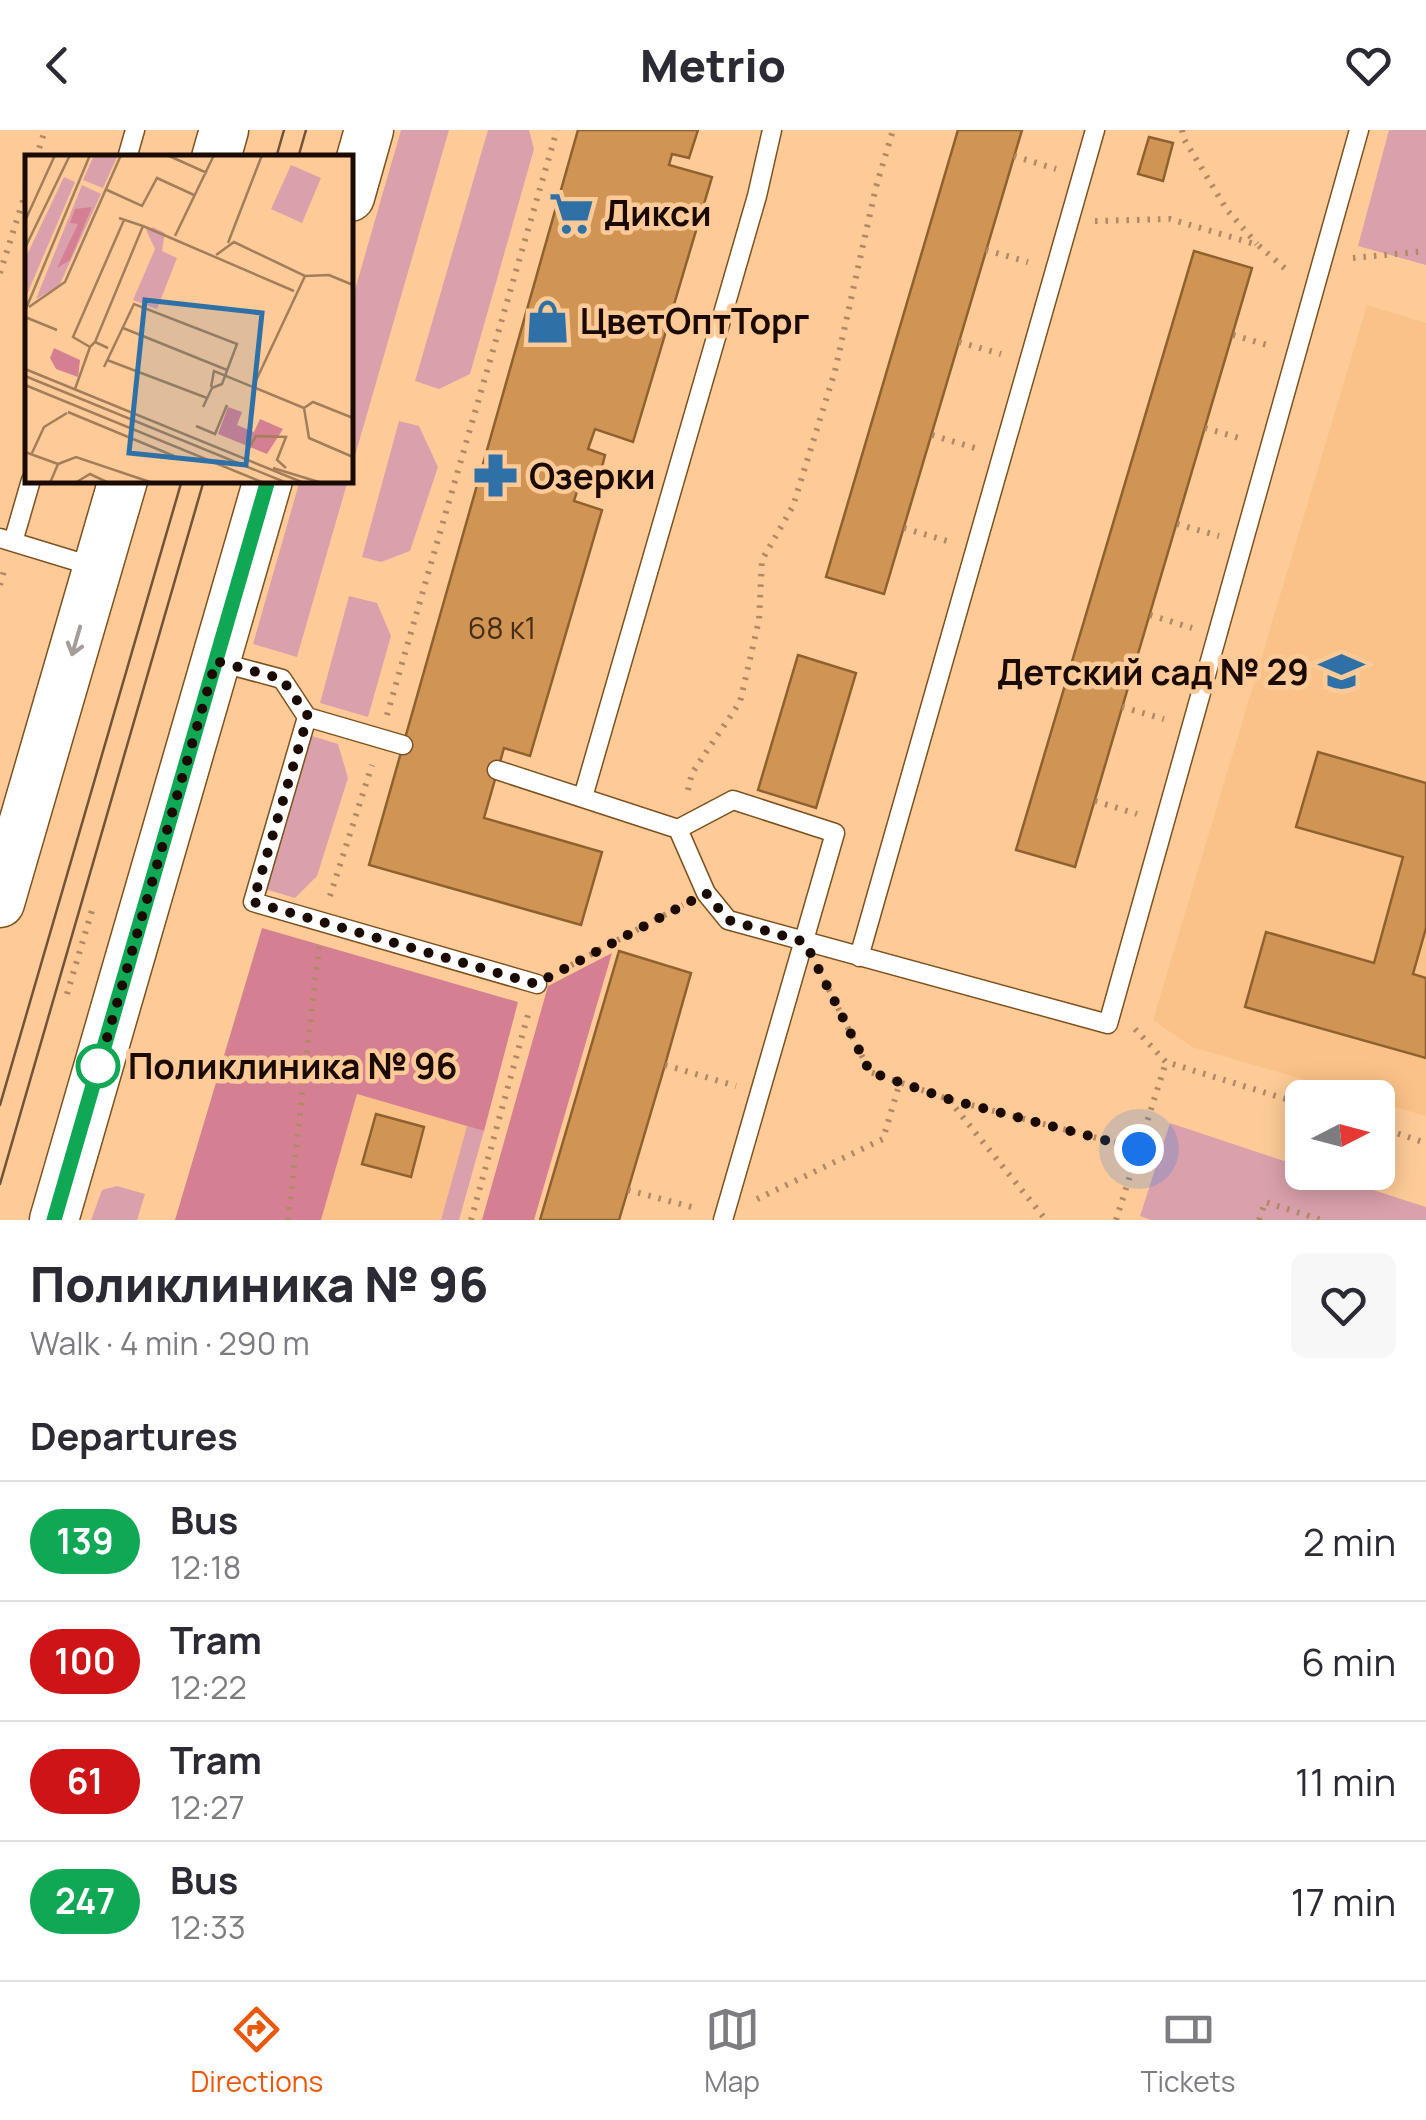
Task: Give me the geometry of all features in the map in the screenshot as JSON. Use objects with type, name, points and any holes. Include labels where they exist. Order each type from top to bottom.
[{"type":"main road","points":[[217,155],[224,130]]},
{"type":"main road","points":[[352,189],[369,130]]},
{"type":"main road","points":[[0,904],[122,482]]},
{"type":"main road","points":[[54,1220],[267,482]]},
{"type":"lane","points":[[128,155],[135,130]]},
{"type":"lane","points":[[583,798],[758,196],[772,130]]},
{"type":"lane","points":[[859,957],[1095,130]]},
{"type":"lane","points":[[678,829],[706,893],[728,920],[1108,1024],[1358,130]]},
{"type":"lane","points":[[30,482],[6,540],[98,567]]},
{"type":"lane","points":[[216,661],[282,679],[308,716],[404,745]]},
{"type":"lane","points":[[308,716],[253,902],[536,984]]},
{"type":"lane","points":[[497,770],[678,829],[733,800],[835,833],[729,1218]]},
{"type":"path","points":[[37,155],[45,130]]},
{"type":"path","points":[[288,1220],[322,922],[557,130]]},
{"type":"path","points":[[678,829],[692,773],[740,702],[759,620],[762,560],[793,506],[835,370],[876,188],[894,130]]},
{"type":"path","points":[[1182,130],[1227,210],[1258,245],[1314,293]]},
{"type":"path","points":[[1014,156],[1082,176]]},
{"type":"path","points":[[0,273],[25,194]]},
{"type":"path","points":[[1069,222],[1170,219],[1258,245]]},
{"type":"path","points":[[986,250],[1054,270]]},
{"type":"path","points":[[1323,261],[1426,251]]},
{"type":"path","points":[[959,342],[1028,362]]},
{"type":"path","points":[[1205,428],[1270,448]]},
{"type":"path","points":[[932,435],[1001,456]]},
{"type":"path","points":[[1177,524],[1243,544]]},
{"type":"path","points":[[904,528],[974,549]]},
{"type":"path","points":[[1150,615],[1217,635]]},
{"type":"path","points":[[1122,707],[1192,728]]},
{"type":"path","points":[[1095,802],[1165,822]]},
{"type":"path","points":[[471,1220],[536,984],[706,893]]},
{"type":"path","points":[[67,994],[94,906]]},
{"type":"path","points":[[805,942],[870,1072],[948,1099],[1139,1149]]},
{"type":"path","points":[[1113,1006],[1166,1062],[1285,1099]]},
{"type":"path","points":[[1116,1220],[1166,1062]]},
{"type":"path","points":[[665,1065],[761,1093]]},
{"type":"path","points":[[628,1190],[729,1218],[882,1139],[900,1082]]},
{"type":"path","points":[[948,1099],[1046,1220]]},
{"type":"path","points":[[1395,1133],[1426,1142]]},
{"type":"path","points":[[1259,1220],[1264,1202],[1322,1220]]},
{"type":"shaded area","points":[[401,130],[449,130],[352,466],[352,300]]},
{"type":"shaded area","points":[[488,130],[529,130],[534,149],[470,374],[439,389],[415,381]]},
{"type":"shaded area","points":[[1389,130],[1426,130],[1426,265],[1358,246]]},
{"type":"shaded area","name":"Детский сад № 29","points":[[1367,305],[1426,323],[1426,1116],[1395,1107],[1395,1080],[1306,1080],[1192,1047],[1153,1020]]},
{"type":"shaded area","points":[[399,421],[419,426],[438,467],[410,551],[381,562],[362,557]]},
{"type":"shaded area","points":[[299,482],[347,482],[297,657],[253,644]]},
{"type":"shaded area","points":[[349,596],[377,603],[391,636],[368,717],[320,703]]},
{"type":"shaded area","points":[[312,736],[338,744],[348,778],[317,876],[295,898],[265,889]]},
{"type":"shaded area","points":[[262,928],[518,1002],[484,1131],[357,1094],[321,1220],[175,1220]]},
{"type":"shaded area","points":[[612,953],[534,1220],[482,1220],[548,986]]},
{"type":"shaded area","points":[[357,1094],[467,1126],[441,1220],[321,1220]]},
{"type":"shaded area","points":[[1170,1123],[1285,1161],[1285,1190],[1373,1190],[1426,1207],[1426,1220],[1151,1220],[1140,1216]]},
{"type":"shaded area","points":[[467,1126],[484,1131],[459,1220],[441,1220]]},
{"type":"shaded area","points":[[117,1186],[145,1194],[137,1220],[91,1220],[102,1190]]},
{"type":"building","points":[[578,130],[698,130],[689,158],[672,154],[669,165],[712,177],[633,442],[595,429],[588,449],[605,455],[596,491],[579,485],[574,501],[602,510],[530,756],[504,748],[484,818],[602,852],[581,925],[369,865]]},
{"type":"building","points":[[958,130],[1022,130],[884,594],[826,577]]},
{"type":"building","points":[[1149,137],[1173,143],[1163,181],[1138,174]]},
{"type":"building","points":[[1194,251],[1252,268],[1075,867],[1016,850]]},
{"type":"building","points":[[798,655],[856,673],[816,808],[758,790]]},
{"type":"building","points":[[1318,752],[1426,783],[1426,928],[1413,974],[1426,978],[1426,1058],[1245,1007],[1266,932],[1374,963],[1403,857],[1296,827]]},
{"type":"building","points":[[619,951],[691,973],[665,1065],[619,1220],[540,1220]]},
{"type":"building","points":[[376,1114],[424,1127],[411,1177],[362,1164]]},
{"type":"tram line","points":[[277,155],[284,130]]},
{"type":"tram line","points":[[299,155],[306,130]]},
{"type":"tram line","points":[[0,1105],[181,482]]},
{"type":"tram line","points":[[0,1184],[203,482]]},
{"type":"bus line","name":"139","points":[[54,1220],[267,482]]},
{"type":"place","name":"Дикси","points":[[571,213]]},
{"type":"place","name":"ЦветОптТорг","points":[[547,321]]},
{"type":"place","name":"Озерки","points":[[496,476]]},
{"type":"place","name":"Детский сад № 29","points":[[1342,672]]},
{"type":"place","name":"Поликлиника № 96","points":[[98,1066]]},
{"type":"route","points":[[98,1066],[216,661],[282,679],[308,716],[253,902],[536,984],[706,893],[728,920],[805,942],[870,1072],[948,1099],[1139,1149]]}]
